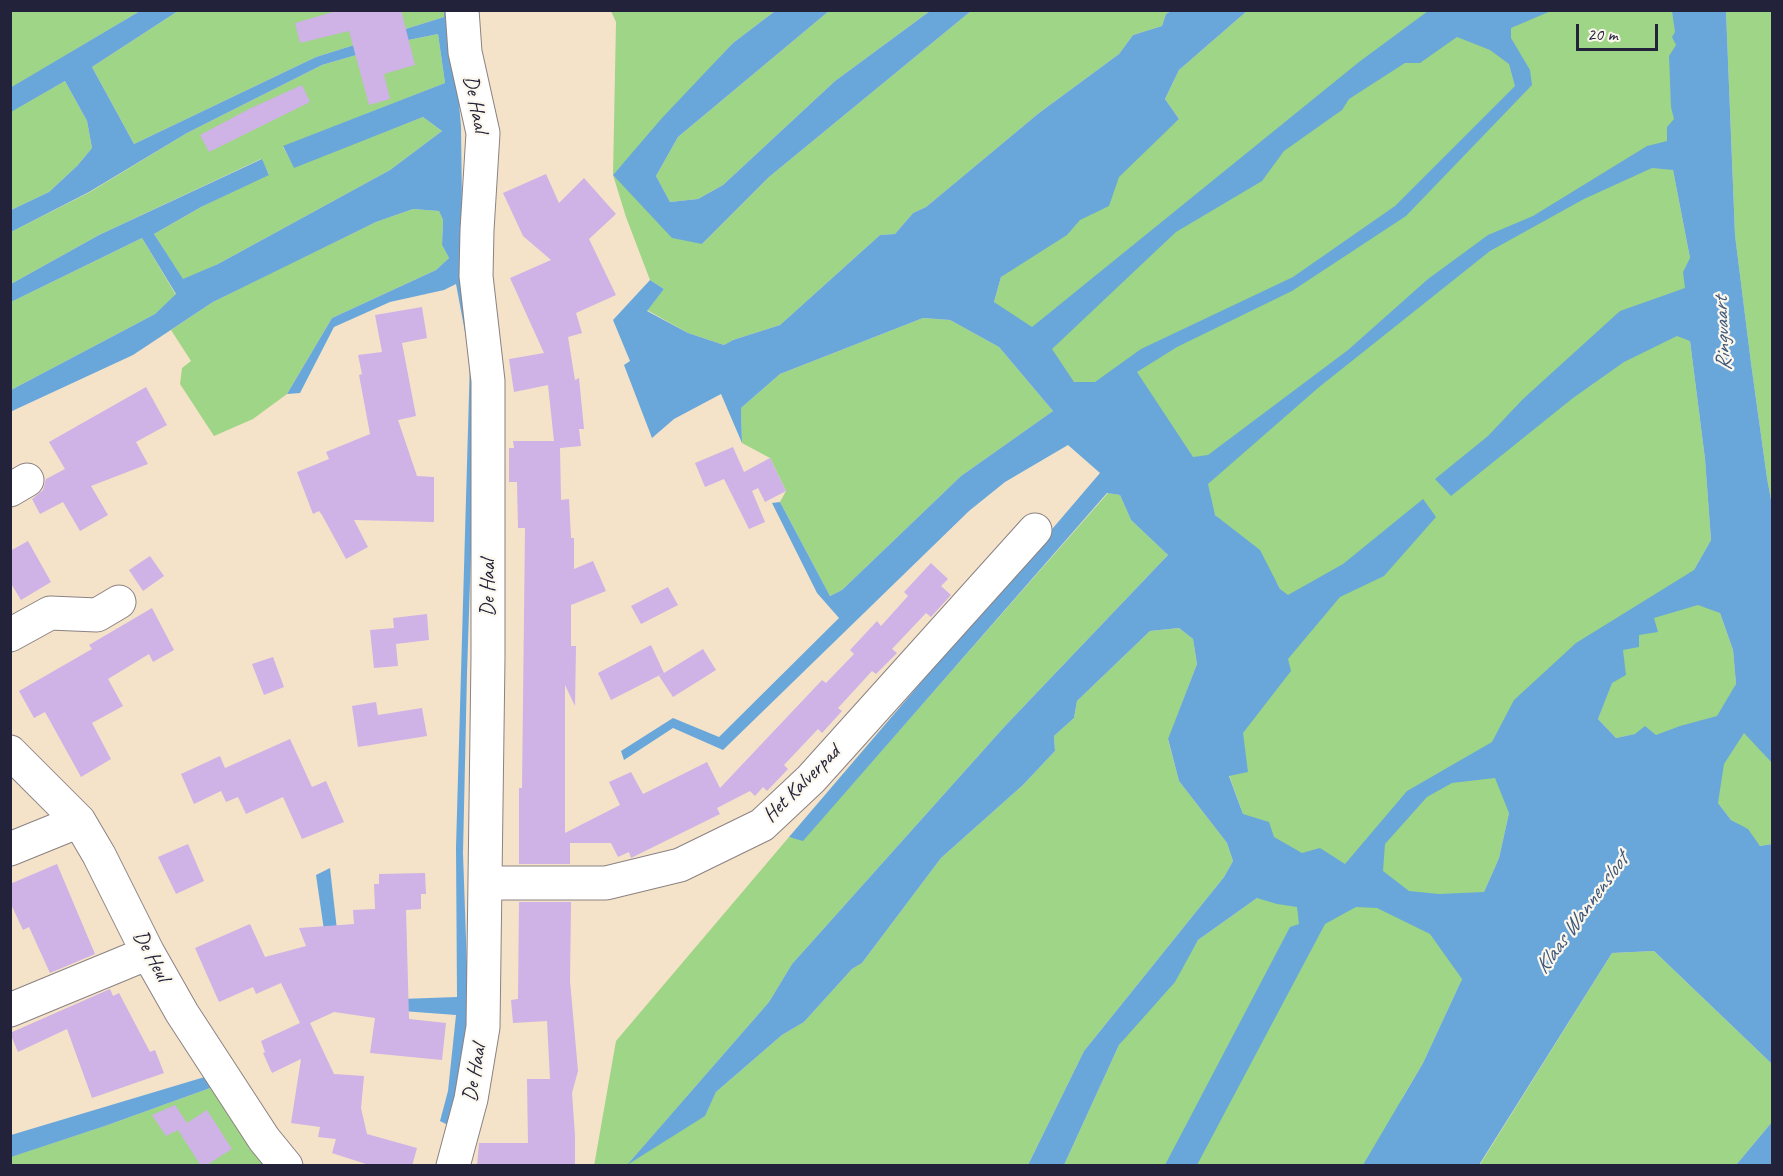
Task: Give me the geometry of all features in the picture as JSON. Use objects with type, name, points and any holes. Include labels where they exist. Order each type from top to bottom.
[{"type":"street","name":"De Haal","points":[[453,1166],[471,1100],[483,1027],[486,883],[488,381],[476,276],[483,133],[465,52],[462,10]]},
{"type":"street","name":"Het Kalverpad","points":[[486,883],[606,883],[680,865],[762,825],[811,779],[1035,530]]},
{"type":"street","points":[[10,635],[50,613],[97,615],[119,602]]},
{"type":"street","name":"De Heul","points":[[10,752],[79,821],[182,1013],[264,1139],[286,1166]]},
{"type":"street","points":[[10,849],[79,821]]},
{"type":"street","points":[[10,1010],[148,953]]},
{"type":"green space","points":[[11,10],[140,10],[140,11],[11,88]]},
{"type":"green space","points":[[178,11],[444,11],[444,17],[316,57],[134,144],[92,67]]},
{"type":"green space","points":[[611,11],[775,11],[733,43],[613,175],[616,22]]},
{"type":"green space","points":[[829,11],[930,11],[835,81],[723,185],[698,199],[670,202],[656,176],[678,137]]},
{"type":"green space","points":[[971,11],[1171,11],[1166,14],[1162,26],[1133,35],[1119,54],[1039,113],[926,207],[913,213],[895,234],[880,235],[780,325],[724,345],[688,333],[647,310],[664,289],[650,280],[613,175],[702,244],[769,177]]},
{"type":"green space","points":[[1247,11],[1679,11],[1673,170],[1690,258],[1690,341],[1705,459],[1711,540],[1694,570],[1720,613],[1733,650],[1735,686],[1745,732],[1772,763],[1772,844],[1760,846],[1731,820],[1651,731],[1616,738],[1598,719],[1623,650],[1509,813],[1499,858],[1484,892],[1462,979],[1423,1063],[1368,1165],[1064,1165],[1119,1045],[1198,940],[1257,898],[1243,814],[1229,775],[1243,733],[1280,589],[1095,382],[1074,382],[994,302],[1001,277],[1179,119],[1165,99],[1179,70]]},
{"type":"green space","points":[[1726,11],[1772,11],[1772,505],[1735,235]]},
{"type":"green space","points":[[438,34],[445,83],[283,147],[294,167],[423,117],[442,131],[390,170],[218,264],[183,280],[154,234],[201,207],[269,174],[261,159],[99,235],[11,284],[11,232],[90,192],[187,133],[322,65],[370,51],[379,46]]},
{"type":"green space","points":[[65,81],[87,121],[92,148],[77,166],[49,192],[11,210],[10,112]]},
{"type":"green space","points":[[413,209],[439,211],[443,220],[442,245],[449,258],[436,270],[332,318],[287,394],[253,419],[214,436],[180,384],[182,368],[191,361],[171,330],[213,302],[265,276],[376,222]]},
{"type":"green space","points":[[142,238],[176,295],[155,314],[11,390],[11,302]]},
{"type":"green space","points":[[923,318],[950,320],[999,347],[1053,411],[961,476],[842,590],[830,596],[780,502],[786,491],[770,458],[742,443],[741,408],[780,374]]},
{"type":"green space","points":[[1108,493],[1120,495],[1131,520],[1168,555],[1005,726],[792,964],[769,1002],[629,1163],[705,1115],[716,1092],[782,1035],[804,1022],[852,969],[862,963],[941,858],[1023,785],[1055,751],[1054,736],[1074,718],[1077,701],[1150,631],[1179,628],[1193,639],[1197,664],[1168,740],[1179,781],[1227,843],[1233,861],[1224,877],[1084,1051],[1028,1165],[594,1166],[616,1041],[789,837],[803,840]]},
{"type":"green space","points":[[1654,951],[1772,1064],[1772,1122],[1736,1165],[1479,1166],[1612,953]]},
{"type":"green space","points":[[213,1087],[268,1165],[11,1166],[10,1157]]},
{"type":"water","points":[[140,11],[178,11],[92,67],[134,144],[316,57],[444,17],[444,11],[451,11],[461,126],[463,283],[473,342],[472,521],[463,853],[469,1025],[454,1128],[440,1121],[448,1091],[456,1015],[335,1006],[316,875],[330,868],[345,1001],[457,997],[456,847],[470,359],[456,284],[444,290],[390,302],[334,327],[300,393],[287,394],[332,318],[436,270],[449,258],[442,245],[443,220],[439,211],[413,209],[376,222],[213,302],[133,355],[10,412],[11,390],[155,314],[176,294],[142,238],[11,302],[11,284],[99,235],[262,159],[269,175],[201,207],[154,234],[183,279],[218,264],[390,170],[442,131],[423,117],[294,168],[283,146],[445,83],[438,34],[379,46],[370,51],[322,65],[187,133],[89,192],[11,232],[11,210],[49,192],[77,166],[92,148],[87,121],[65,81],[11,112],[10,88]]},
{"type":"water","points":[[775,11],[829,11],[678,137],[656,176],[670,202],[698,199],[723,185],[835,81],[930,11],[971,11],[769,177],[702,244],[672,238],[613,175],[662,118],[733,43]]},
{"type":"water","points":[[1171,11],[1247,11],[1179,70],[1165,99],[1179,119],[1119,177],[1109,206],[1080,220],[1067,235],[1001,277],[994,302],[1032,327],[1359,62],[1428,11],[1551,11],[1511,28],[1511,38],[1530,70],[1532,85],[1406,216],[1292,291],[1177,347],[1137,372],[1193,457],[1208,455],[1348,350],[1428,279],[1488,235],[1533,216],[1647,146],[1667,141],[1667,127],[1674,119],[1671,107],[1669,56],[1676,45],[1672,37],[1675,32],[1672,11],[1726,11],[1735,235],[1772,505],[1772,763],[1744,733],[1724,764],[1718,803],[1731,820],[1748,829],[1760,846],[1772,844],[1772,1064],[1654,951],[1612,953],[1479,1165],[1363,1165],[1423,1063],[1462,979],[1430,934],[1377,908],[1356,907],[1325,924],[1197,1165],[1165,1165],[1290,927],[1299,924],[1297,907],[1257,898],[1198,940],[1175,982],[1119,1045],[1064,1165],[1028,1165],[1084,1051],[1224,877],[1233,861],[1227,843],[1179,781],[1168,739],[1197,664],[1193,639],[1179,628],[1150,631],[1077,701],[1074,718],[1054,736],[1055,751],[1023,785],[941,858],[862,963],[852,969],[804,1022],[782,1035],[716,1092],[705,1116],[627,1165],[769,1002],[792,964],[1005,726],[1168,555],[1131,520],[1120,495],[1107,493],[803,841],[789,837],[1100,473],[1068,445],[1005,482],[969,511],[723,750],[673,728],[624,760],[621,751],[673,718],[719,737],[839,618],[817,593],[772,503],[780,502],[830,596],[842,590],[961,476],[1053,411],[999,347],[950,320],[923,318],[780,374],[741,408],[742,443],[721,394],[674,419],[652,438],[624,365],[630,361],[613,320],[650,280],[664,289],[647,311],[688,333],[724,345],[780,325],[880,235],[895,234],[913,213],[926,207],[1039,113],[1119,54],[1133,35],[1162,26],[1166,14]],"holes":[[[1457,37],[1490,50],[1509,64],[1515,86],[1395,206],[1293,277],[1141,349],[1095,382],[1074,382],[1052,349],[1176,232],[1262,181],[1284,151],[1342,110],[1349,99],[1405,63],[1420,63]],[[1652,168],[1673,170],[1690,258],[1683,272],[1685,288],[1620,311],[1523,399],[1488,436],[1435,479],[1451,496],[1573,398],[1624,362],[1677,336],[1690,341],[1705,459],[1711,540],[1694,570],[1576,643],[1514,700],[1492,742],[1407,791],[1345,864],[1320,848],[1302,853],[1274,837],[1269,822],[1243,814],[1229,776],[1248,772],[1243,733],[1291,671],[1288,659],[1340,597],[1384,576],[1436,517],[1423,499],[1343,564],[1288,595],[1280,589],[1260,550],[1215,515],[1208,484],[1318,388],[1490,251],[1584,199]],[[1698,605],[1720,613],[1733,650],[1736,684],[1717,716],[1656,735],[1645,726],[1635,734],[1616,738],[1598,719],[1612,683],[1626,675],[1623,650],[1639,647],[1639,635],[1658,632],[1654,618]],[[1495,778],[1509,813],[1499,858],[1484,892],[1439,894],[1409,891],[1383,871],[1385,844],[1427,797],[1452,783]]]},
{"type":"water","points":[[208,1076],[213,1087],[11,1157],[11,1135]]},
{"type":"water","points":[[1772,1122],[1772,1165],[1736,1165]]},
{"type":"building","points":[[340,10],[401,10],[415,65],[384,74],[390,99],[369,105],[349,31],[300,43],[295,23]]},
{"type":"building","points":[[302,85],[310,102],[209,152],[200,135]]},
{"type":"building","points":[[546,174],[559,203],[584,178],[616,214],[589,239],[616,295],[576,313],[582,333],[568,337],[575,380],[579,378],[584,429],[579,429],[581,446],[560,448],[561,500],[569,499],[571,538],[574,538],[574,569],[593,561],[606,591],[571,605],[571,646],[576,646],[575,706],[565,685],[565,833],[620,805],[609,782],[631,772],[643,794],[707,762],[720,788],[822,680],[826,683],[854,654],[850,650],[877,621],[881,626],[908,596],[904,592],[931,563],[948,579],[941,586],[951,595],[931,617],[926,613],[892,649],[897,653],[876,674],[872,671],[838,708],[842,711],[822,733],[818,729],[784,765],[788,769],[767,791],[763,787],[755,796],[750,791],[717,808],[720,814],[631,858],[629,852],[618,857],[611,843],[570,843],[570,864],[519,864],[525,528],[518,528],[517,482],[509,482],[509,448],[514,448],[513,441],[554,441],[548,385],[514,392],[509,359],[544,353],[510,278],[551,260],[523,236],[503,193]]},
{"type":"building","points":[[422,307],[427,338],[402,343],[416,416],[398,420],[417,476],[434,477],[434,522],[354,520],[368,547],[346,559],[322,515],[319,511],[313,514],[297,472],[329,459],[326,452],[370,434],[359,375],[362,374],[358,355],[382,352],[375,315]]},
{"type":"building","points":[[146,387],[167,425],[136,442],[148,464],[91,486],[108,515],[80,531],[63,502],[40,514],[32,499],[43,490],[46,479],[65,469],[49,442]]},
{"type":"building","points":[[733,447],[744,472],[770,458],[786,491],[765,502],[758,488],[752,491],[765,522],[749,529],[724,479],[705,487],[695,463]]},
{"type":"building","points":[[28,541],[51,582],[21,600],[10,582],[10,551]]},
{"type":"building","points":[[150,556],[164,576],[143,591],[129,570]]},
{"type":"building","points":[[668,587],[678,605],[641,624],[631,606]]},
{"type":"building","points":[[152,608],[174,650],[153,662],[149,654],[108,679],[123,706],[92,723],[111,759],[81,777],[45,712],[34,718],[19,691],[92,649],[89,645]]},
{"type":"building","points":[[427,614],[429,640],[396,644],[398,666],[374,668],[370,630],[394,628],[393,618]]},
{"type":"building","points":[[651,645],[664,673],[611,700],[598,673]]},
{"type":"building","points":[[703,649],[716,670],[673,697],[659,676]]},
{"type":"building","points":[[273,657],[284,687],[264,695],[252,664]]},
{"type":"building","points":[[376,702],[378,715],[422,708],[427,736],[358,747],[352,706]]},
{"type":"building","points":[[290,739],[312,787],[326,781],[344,822],[302,839],[283,797],[246,814],[238,797],[226,802],[221,791],[194,804],[181,774],[220,756],[225,768]]},
{"type":"building","points":[[188,844],[204,881],[176,894],[158,857]]},
{"type":"building","points":[[57,864],[95,954],[50,973],[29,927],[23,930],[10,902],[10,884]]},
{"type":"building","points":[[425,873],[426,894],[421,894],[421,909],[406,910],[409,1019],[446,1023],[442,1060],[370,1053],[375,1018],[334,1012],[310,1023],[334,1074],[364,1076],[361,1108],[367,1134],[417,1148],[412,1166],[372,1166],[332,1153],[336,1139],[318,1137],[320,1127],[291,1123],[301,1059],[272,1073],[263,1053],[265,1052],[261,1041],[300,1023],[281,983],[256,994],[253,987],[219,1002],[195,948],[250,924],[265,957],[306,946],[299,928],[354,924],[353,910],[375,909],[374,884],[379,884],[379,874]]},
{"type":"building","points":[[519,902],[571,902],[570,981],[578,1071],[572,1093],[575,1166],[477,1166],[479,1143],[528,1143],[527,1079],[550,1079],[547,1021],[513,1023],[511,1000],[518,999]]},
{"type":"building","points":[[110,989],[113,996],[119,993],[150,1052],[155,1050],[164,1073],[92,1098],[67,1029],[18,1052],[10,1033]]},
{"type":"building","points":[[175,1105],[187,1123],[207,1110],[232,1149],[205,1166],[201,1166],[178,1130],[166,1136],[152,1115]]},
{"type":"water label","name":"Ringvaart","points":[[1723,334]]},
{"type":"water label","name":"Klaas Wannensloot","points":[[1582,914]]}]
